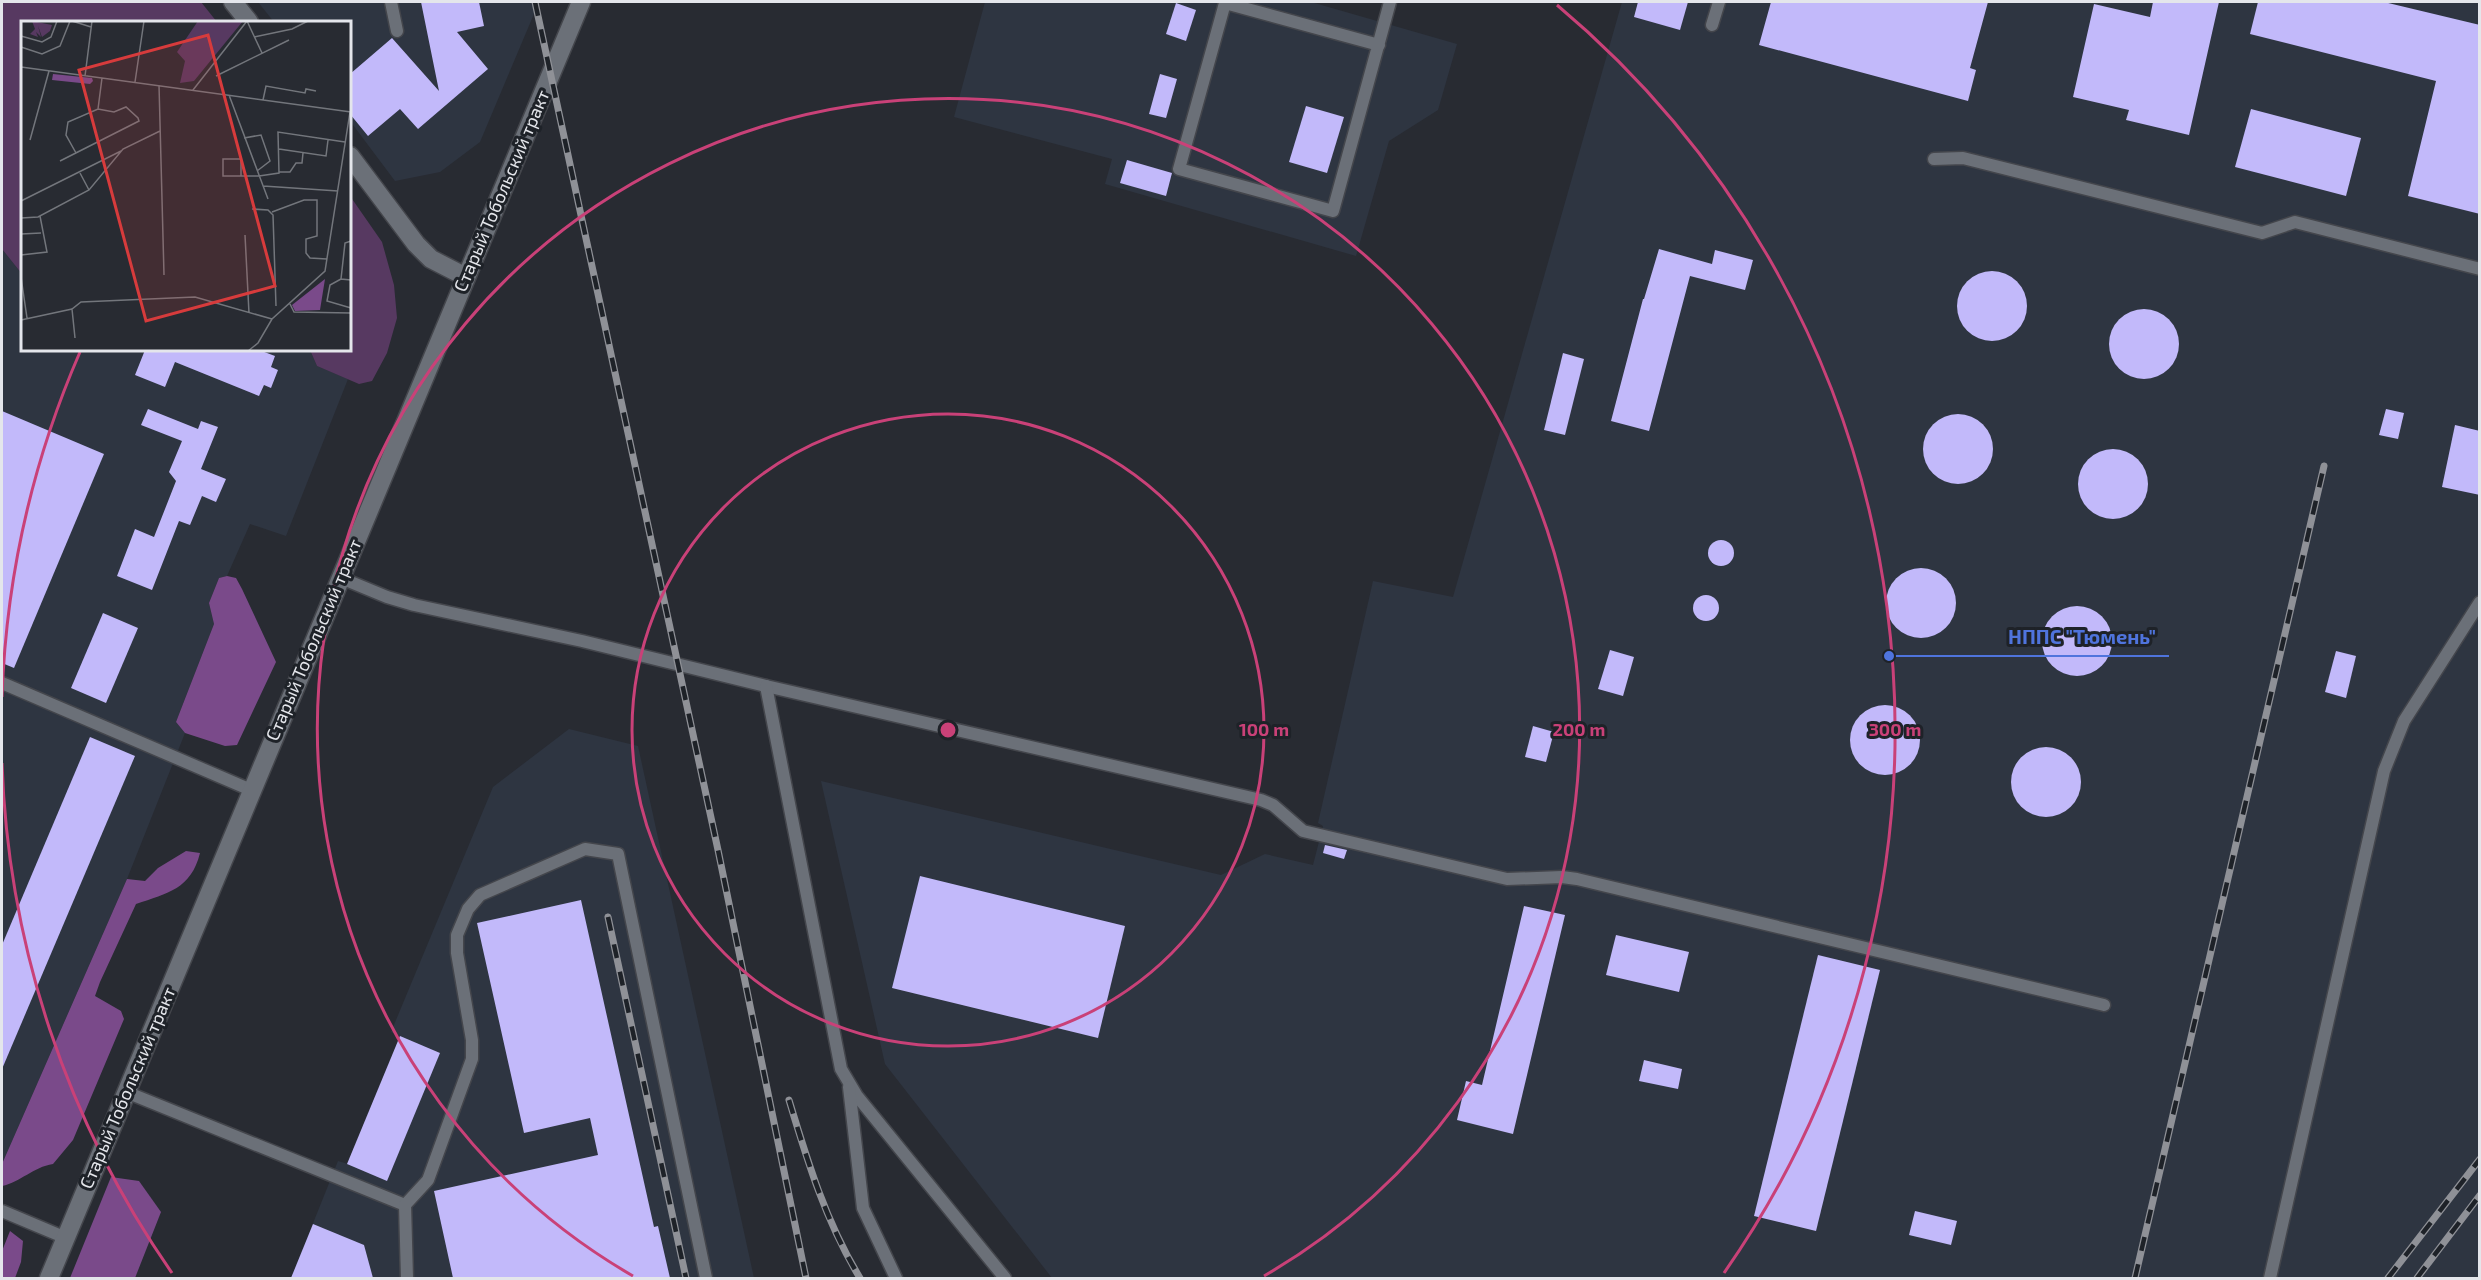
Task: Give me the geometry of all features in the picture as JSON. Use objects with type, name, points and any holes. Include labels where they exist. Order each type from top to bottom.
[{"type":"street","points":[[233,2],[248,21]]},
{"type":"street","name":"Старый Тобольский тракт","points":[[49,1278],[581,2]]},
{"type":"street","points":[[351,157],[416,244],[431,259],[466,277]]},
{"type":"lane","points":[[391,2],[397,31]]},
{"type":"lane","points":[[1379,45],[1225,3],[1179,169],[1333,211],[1379,45],[1390,2]]},
{"type":"lane","points":[[1712,25],[1719,2]]},
{"type":"lane","points":[[1934,159],[1963,158],[2262,234],[2295,222],[2480,269]]},
{"type":"lane","points":[[341,578],[387,597],[414,605],[582,641],[765,686],[1261,800],[1272,805],[1303,831],[1507,879],[1562,877],[1577,879],[2104,1005]]},
{"type":"lane","points":[[2270,1278],[2384,771],[2404,721],[2480,602]]},
{"type":"lane","points":[[2,683],[251,790]]},
{"type":"lane","points":[[765,686],[837,1051],[849,1084],[863,1208],[896,1278]]},
{"type":"lane","points":[[407,1278],[405,1205],[428,1180],[472,1059],[472,1040],[457,953],[457,935],[468,909],[480,895],[585,849],[618,854],[706,1278]]},
{"type":"lane","points":[[849,1084],[1005,1278]]},
{"type":"lane","points":[[126,1092],[405,1205]]},
{"type":"lane","points":[[2,1211],[66,1238]]},
{"type":"shaded area","points":[[2,2],[201,2],[216,21],[21,21],[21,273],[2,249]]},
{"type":"shaded area","points":[[258,2],[539,2],[480,142],[440,172],[395,181],[351,122],[351,21],[273,21]]},
{"type":"shaded area","points":[[985,2],[1311,2],[1457,44],[1438,110],[1389,141],[1356,256],[1105,184],[1112,159],[954,117]]},
{"type":"shaded area","points":[[1622,2],[2479,2],[2479,1278],[1052,1278],[885,1064],[821,781],[1221,875],[1265,854],[1313,865],[1323,826],[1318,823],[1373,581],[1453,597]]},
{"type":"shaded area","points":[[351,197],[382,242],[394,285],[397,318],[387,353],[372,381],[359,384],[317,366],[310,351],[351,351]]},
{"type":"shaded area","points":[[2,249],[21,273],[21,351],[310,351],[317,366],[348,379],[286,536],[250,524],[227,576],[219,578],[209,603],[214,624],[176,722],[185,733],[127,879],[2,1164]]},
{"type":"shaded area","points":[[227,576],[236,578],[276,662],[237,745],[225,746],[185,733],[176,722],[214,624],[209,603],[219,578]]},
{"type":"shaded area","points":[[569,729],[638,746],[754,1278],[291,1278],[338,1161],[348,1164],[400,1037],[391,1032],[493,787]]},
{"type":"shaded area","points":[[186,851],[200,853],[191,875],[168,893],[136,904],[100,982],[95,996],[121,1011],[124,1019],[73,1140],[53,1164],[39,1168],[2,1186],[2,1164],[127,879],[145,881],[158,868]]},
{"type":"shaded area","points":[[111,1177],[139,1181],[161,1212],[135,1278],[70,1278]]},
{"type":"shaded area","points":[[10,1231],[23,1241],[21,1262],[15,1278],[2,1278],[2,1251]]},
{"type":"building","points":[[421,2],[479,2],[484,26],[457,32],[488,69],[418,129],[400,109],[368,136],[351,115],[351,73],[392,38],[439,91]]},
{"type":"building","points":[[1638,2],[1688,2],[1680,30],[1634,17]]},
{"type":"building","points":[[1771,2],[1988,2],[1970,68],[1976,70],[1968,101],[1759,45]]},
{"type":"building","points":[[2153,2],[2219,2],[2189,135],[2126,120],[2129,110],[2073,97],[2094,4],[2150,17]]},
{"type":"building","points":[[2258,2],[2384,2],[2480,25],[2480,214],[2408,196],[2436,81],[2250,34]]},
{"type":"building","points":[[1176,3],[1196,10],[1186,41],[1166,34]]},
{"type":"building","points":[[1160,74],[1177,79],[1166,118],[1149,114]]},
{"type":"building","points":[[1306,106],[1344,117],[1327,173],[1289,162]]},
{"type":"building","points":[[2251,109],[2361,138],[2346,196],[2235,167]]},
{"type":"building","points":[[1127,160],[1172,173],[1166,196],[1120,183]]},
{"type":"building","points":[[1659,249],[1712,264],[1715,250],[1753,260],[1745,290],[1690,276],[1649,431],[1611,421],[1643,299]]},
{"type":"building","points":[[1985,271],[1999,271],[2012,277],[2021,286],[2027,299],[2025,319],[2017,331],[1999,341],[1985,341],[1972,335],[1963,326],[1957,313],[1957,299],[1963,286],[1972,277]]},
{"type":"building","points":[[2137,309],[2151,309],[2164,315],[2173,324],[2179,337],[2177,357],[2169,369],[2151,379],[2137,379],[2124,373],[2115,364],[2109,351],[2109,337],[2115,324],[2124,315]]},
{"type":"building","points":[[145,351],[262,351],[275,356],[271,367],[278,370],[271,388],[264,385],[259,396],[175,362],[165,387],[135,375]]},
{"type":"building","points":[[1563,353],[1584,359],[1565,435],[1544,430]]},
{"type":"building","points":[[148,409],[198,429],[201,421],[218,427],[201,469],[226,479],[216,502],[202,496],[190,525],[179,521],[152,590],[117,576],[135,529],[154,537],[176,481],[169,472],[182,441],[141,425]]},
{"type":"building","points":[[2386,409],[2404,413],[2398,439],[2379,435]]},
{"type":"building","points":[[2,411],[104,454],[14,668],[2,663]]},
{"type":"building","points":[[1958,414],[1971,417],[1983,424],[1990,436],[1993,449],[1990,462],[1983,474],[1971,481],[1958,484],[1945,481],[1933,474],[1926,462],[1923,449],[1926,436],[1933,424],[1945,417]]},
{"type":"building","points":[[2455,425],[2480,431],[2480,495],[2442,487]]},
{"type":"building","points":[[2113,449],[2126,452],[2138,459],[2145,471],[2148,484],[2145,497],[2138,509],[2126,516],[2113,519],[2100,516],[2088,509],[2081,497],[2078,484],[2081,471],[2088,459],[2100,452]]},
{"type":"building","points":[[1721,540],[1730,544],[1734,553],[1730,562],[1721,566],[1712,562],[1708,553],[1712,544]]},
{"type":"building","points":[[1914,568],[1928,568],[1941,574],[1950,583],[1956,596],[1954,616],[1946,628],[1928,638],[1914,638],[1901,632],[1892,623],[1886,610],[1886,596],[1892,583],[1901,574]]},
{"type":"building","points":[[1706,595],[1715,599],[1719,608],[1715,617],[1706,621],[1697,617],[1693,608],[1697,599]]},
{"type":"building","points":[[2077,606],[2090,609],[2102,616],[2109,628],[2112,641],[2109,654],[2102,666],[2090,673],[2077,676],[2064,673],[2052,666],[2045,654],[2042,641],[2045,628],[2052,616],[2064,609]]},
{"type":"building","points":[[103,613],[138,628],[106,703],[71,688]]},
{"type":"building","points":[[1610,650],[1634,657],[1623,696],[1598,689]]},
{"type":"building","points":[[2336,651],[2356,656],[2346,698],[2325,692]]},
{"type":"building","points":[[1885,705],[1898,708],[1910,715],[1917,727],[1920,740],[1917,753],[1910,765],[1898,772],[1885,775],[1872,772],[1860,765],[1853,753],[1850,740],[1853,727],[1860,715],[1872,708]]},
{"type":"building","points":[[1533,726],[1554,732],[1546,762],[1525,757]]},
{"type":"building","points":[[90,737],[135,756],[2,1069],[2,945]]},
{"type":"building","points":[[2039,747],[2053,747],[2066,753],[2075,762],[2081,775],[2079,795],[2071,807],[2053,817],[2039,817],[2026,811],[2017,802],[2011,789],[2011,775],[2017,762],[2026,753]]},
{"type":"building","points":[[1325,845],[1347,850],[1344,859],[1323,853]]},
{"type":"building","points":[[920,876],[1125,926],[1098,1038],[892,988]]},
{"type":"building","points":[[581,900],[654,1227],[658,1226],[670,1278],[453,1278],[434,1191],[598,1155],[590,1118],[524,1133],[477,923]]},
{"type":"building","points":[[1524,906],[1565,915],[1513,1134],[1457,1120],[1466,1081],[1482,1085]]},
{"type":"building","points":[[1616,935],[1689,952],[1679,992],[1606,975]]},
{"type":"building","points":[[1818,955],[1880,970],[1816,1231],[1754,1216]]},
{"type":"building","points":[[400,1036],[440,1053],[387,1181],[347,1164]]},
{"type":"building","points":[[1644,1060],[1682,1069],[1678,1089],[1639,1081]]},
{"type":"building","points":[[1915,1211],[1957,1221],[1951,1245],[1909,1235]]},
{"type":"building","points":[[313,1224],[364,1245],[373,1278],[291,1278]]},
{"type":"railway","points":[[535,2],[718,850],[806,1278]]},
{"type":"railway","points":[[2135,1278],[2324,466]]},
{"type":"railway","points":[[608,917],[686,1278]]},
{"type":"railway","points":[[789,1100],[828,1214],[860,1278]]},
{"type":"railway","points":[[2388,1278],[2480,1159]]},
{"type":"railway","points":[[2417,1278],[2480,1195]]},
{"type":"place","name":"НППС \"Тюмень\"","points":[[1889,656]]}]
